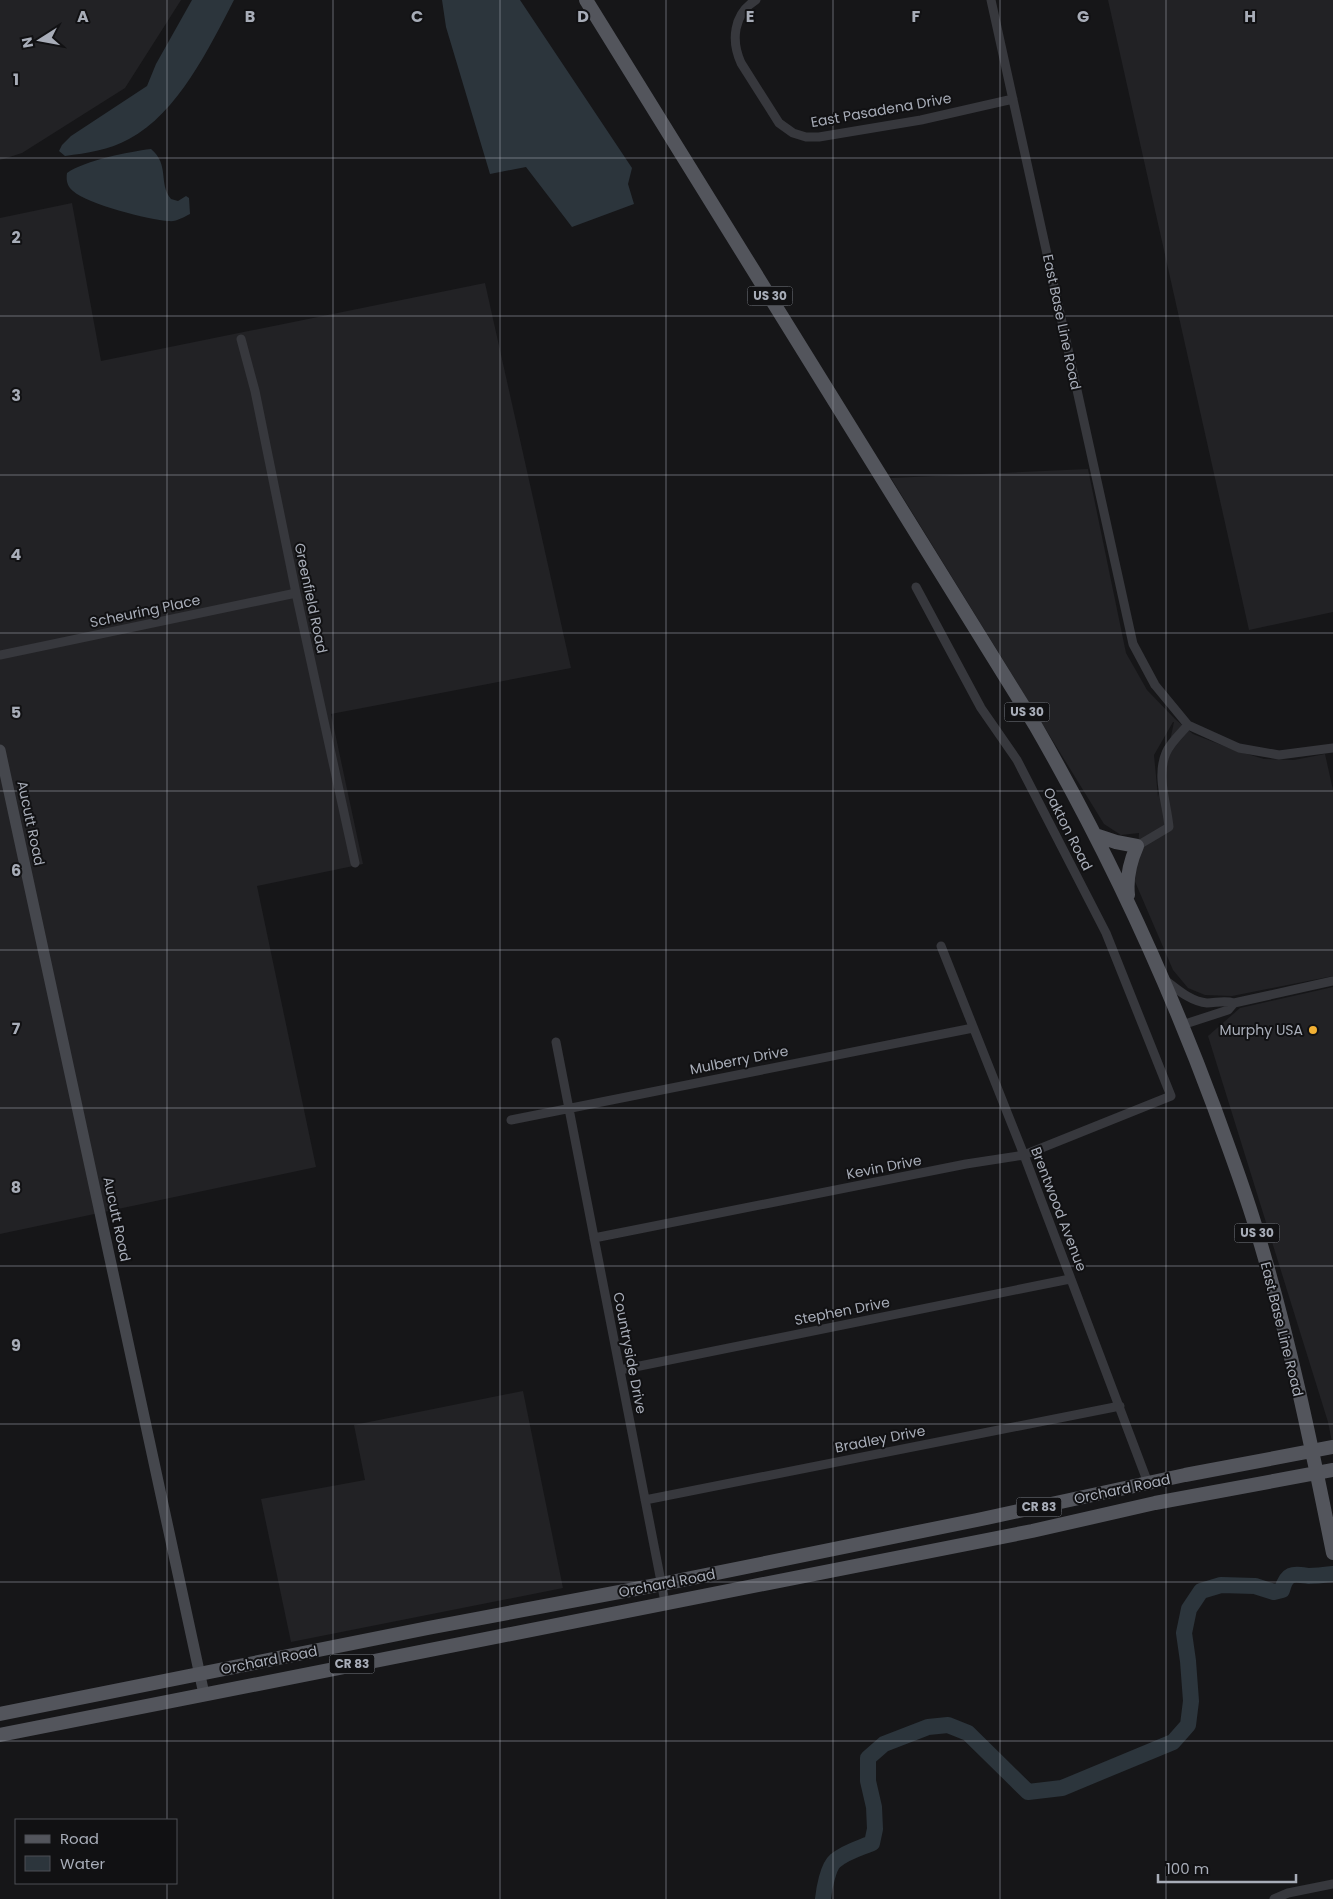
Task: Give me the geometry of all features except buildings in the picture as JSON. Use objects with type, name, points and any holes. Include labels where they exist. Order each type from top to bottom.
[{"type":"main road","name":"US 30","points":[[586,0],[1031,718],[1070,785],[1130,906],[1164,980],[1182,1025]]},
{"type":"main road","points":[[1095,835],[1137,846],[1126,882],[1130,906]]},
{"type":"main road","name":"East Base Line Road","points":[[1182,1025],[1231,1152],[1255,1224],[1281,1315],[1333,1553]]},
{"type":"main road","name":"Orchard Road","points":[[0,1714],[662,1584],[1148,1483],[1333,1447]]},
{"type":"main road","name":"Orchard Road","points":[[0,1735],[665,1602],[1022,1533],[1155,1503],[1333,1470]]},
{"type":"street","name":"East Pasadena Drive","points":[[756,0],[741,14],[735,28],[737,54],[779,123],[793,133],[806,137],[819,137],[920,120],[1013,99]]},
{"type":"street","name":"East Base Line Road","points":[[991,0],[1132,644],[1154,685],[1188,725]]},
{"type":"street","name":"Greenfield Road","points":[[241,339],[254,391],[355,863]]},
{"type":"street","name":"Oakton Road","points":[[916,587],[981,708],[1017,760],[1106,933],[1171,1096]]},
{"type":"street","name":"Scheuring Place","points":[[0,655],[296,593]]},
{"type":"street","points":[[1137,846],[1170,828],[1162,786],[1163,768],[1166,753],[1188,725],[1239,748],[1279,756],[1333,748]]},
{"type":"street","name":"Aucutt Road","points":[[0,750],[204,1694]]},
{"type":"street","name":"Brentwood Avenue","points":[[941,946],[1024,1155],[1148,1483]]},
{"type":"street","points":[[1164,980],[1195,1000],[1204,1003],[1226,1001],[1234,1003],[1333,981]]},
{"type":"street","points":[[1182,1025],[1228,1010],[1234,1003]]},
{"type":"street","name":"Mulberry Drive","points":[[511,1120],[973,1028]]},
{"type":"street","name":"Countryside Drive","points":[[556,1042],[665,1602]]},
{"type":"street","name":"Kevin Drive","points":[[594,1238],[966,1164],[1024,1155],[1171,1096]]},
{"type":"street","name":"Stephen Drive","points":[[620,1370],[1070,1279]]},
{"type":"street","name":"Bradley Drive","points":[[645,1500],[1120,1406]]},
{"type":"street","points":[[1274,1899],[1288,1893],[1333,1884]]},
{"type":"shaded area","points":[[0,0],[181,0],[125,88],[22,153],[0,160]]},
{"type":"shaded area","points":[[1108,0],[1333,0],[1333,612],[1249,630]]},
{"type":"shaded area","points":[[72,203],[101,361],[485,283],[571,668],[331,714],[363,864],[257,886],[316,1167],[0,1234],[0,218]]},
{"type":"shaded area","points":[[1088,469],[1126,653],[1147,690],[1175,719],[1193,734],[1237,751],[1264,759],[1294,760],[1325,754],[1333,790],[1333,976],[1232,996],[1205,995],[1188,988],[1173,970],[1133,877],[1137,862],[1139,833],[1121,835],[1104,824],[891,478]],"holes":[[[1174,722],[1158,797],[1154,755]]]},
{"type":"shaded area","points":[[1333,987],[1333,1447],[1328,1422],[1208,1036],[1240,1008]]},
{"type":"shaded area","points":[[523,1391],[563,1588],[291,1642],[261,1499],[365,1480],[354,1425]]},
{"type":"water","points":[[192,0],[234,0],[203,58],[163,113],[147,128],[114,146],[65,156],[59,151],[71,136],[147,86],[156,64]]},
{"type":"water","points":[[442,0],[520,0],[632,168],[628,184],[634,204],[572,227],[526,167],[490,174],[446,27]]},
{"type":"water","points":[[151,149],[160,161],[167,193],[171,199],[178,201],[186,196],[189,198],[190,214],[172,221],[134,214],[91,201],[80,196],[68,185],[67,173],[75,168],[108,157]]},
{"type":"waterway","points":[[823,1899],[828,1873],[835,1861],[848,1853],[872,1843],[875,1829],[874,1807],[868,1781],[868,1758],[884,1744],[928,1727],[948,1725],[968,1733],[1028,1792],[1062,1788],[1173,1742],[1188,1725],[1191,1701],[1184,1633],[1189,1609],[1201,1591],[1221,1585],[1255,1586],[1274,1592],[1282,1590],[1286,1580],[1291,1575],[1333,1574]]},
{"type":"place","name":"Murphy USA","points":[[1313,1030]]}]
